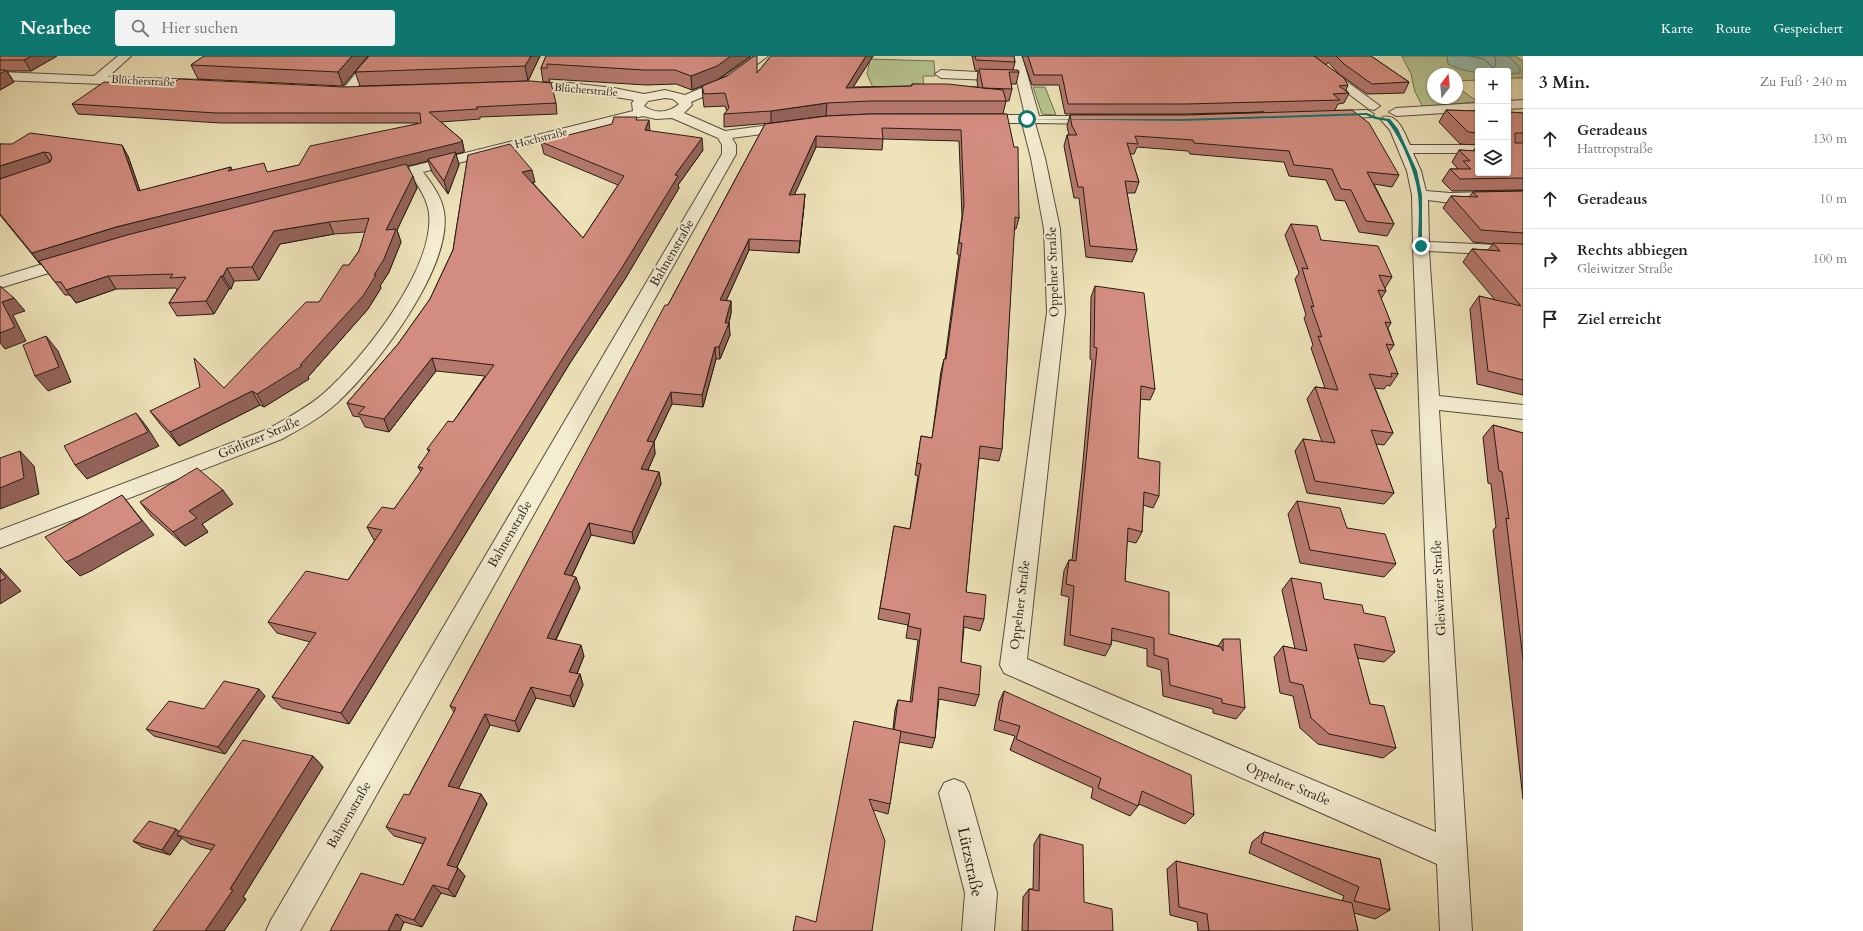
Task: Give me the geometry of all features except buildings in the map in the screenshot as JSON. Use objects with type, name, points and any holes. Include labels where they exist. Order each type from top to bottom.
[{"type":"street","points":[[98,78],[124,56]]},
{"type":"street","points":[[347,92],[376,56]]},
{"type":"street","points":[[674,114],[682,110],[686,105],[684,100],[722,84],[762,56]]},
{"type":"street","points":[[1016,56],[1023,78],[1030,119]]},
{"type":"street","points":[[1304,56],[1381,113]]},
{"type":"street","points":[[533,86],[540,72]]},
{"type":"street","points":[[941,74],[1023,78]]},
{"type":"street","name":"Blücherstraße","points":[[0,76],[98,78],[215,85]]},
{"type":"street","name":"Blücherstraße","points":[[510,86],[533,86],[611,92],[643,105],[655,115],[674,114]]},
{"type":"street","points":[[332,91],[362,91]]},
{"type":"street","name":"Hochstraße","points":[[368,182],[643,105],[665,94],[677,96],[684,100]]},
{"type":"street","points":[[1511,105],[1523,104]]},
{"type":"street","points":[[1318,116],[1475,107]]},
{"type":"street","name":"Gleiwitzer Straße","points":[[1381,113],[1396,129],[1414,171],[1420,195],[1421,246],[1456,931]]},
{"type":"street","points":[[674,114],[724,135],[802,125]]},
{"type":"street","points":[[965,119],[1111,120]]},
{"type":"street","name":"Oppelner Straße","points":[[1030,119],[1052,229],[1056,312],[1013,664],[1453,855]]},
{"type":"street","name":"Bahnenstraße","points":[[282,931],[729,154],[729,145],[724,135]]},
{"type":"street","points":[[1404,149],[1475,149]]},
{"type":"street","name":"Görlitzer Straße","points":[[0,539],[275,434],[306,418],[337,392],[381,340],[412,292],[431,256],[437,218],[433,197],[415,170]]},
{"type":"street","points":[[1420,195],[1450,198],[1523,196]]},
{"type":"street","points":[[1421,246],[1523,251]]},
{"type":"street","points":[[2,278],[89,255]]},
{"type":"street","points":[[1430,402],[1523,412]]},
{"type":"street","name":"Lützstraße","points":[[954,793],[980,893],[978,931]]},
{"type":"green space","points":[[1402,56],[1515,56],[1523,61],[1523,78],[1511,78],[1511,68],[1475,68],[1475,80],[1463,81],[1463,68],[1427,68],[1427,104],[1456,104],[1423,107],[1415,92],[1411,74]]},
{"type":"green space","points":[[870,59],[934,61],[935,76],[923,76],[924,93],[875,92],[867,74]]},
{"type":"green space","points":[[1033,87],[1045,87],[1056,115],[1042,114]]},
{"type":"green space","points":[[1463,91],[1475,100],[1475,102],[1463,103]]},
{"type":"water","points":[[1447,56],[1508,56],[1520,67],[1520,73],[1511,74],[1511,68],[1475,68],[1475,72],[1463,70],[1463,68],[1457,68],[1448,64]]},
{"type":"route","points":[[1027,119],[1182,120],[1367,114],[1382,120],[1388,120],[1396,129],[1414,171],[1420,195],[1421,246]]}]
